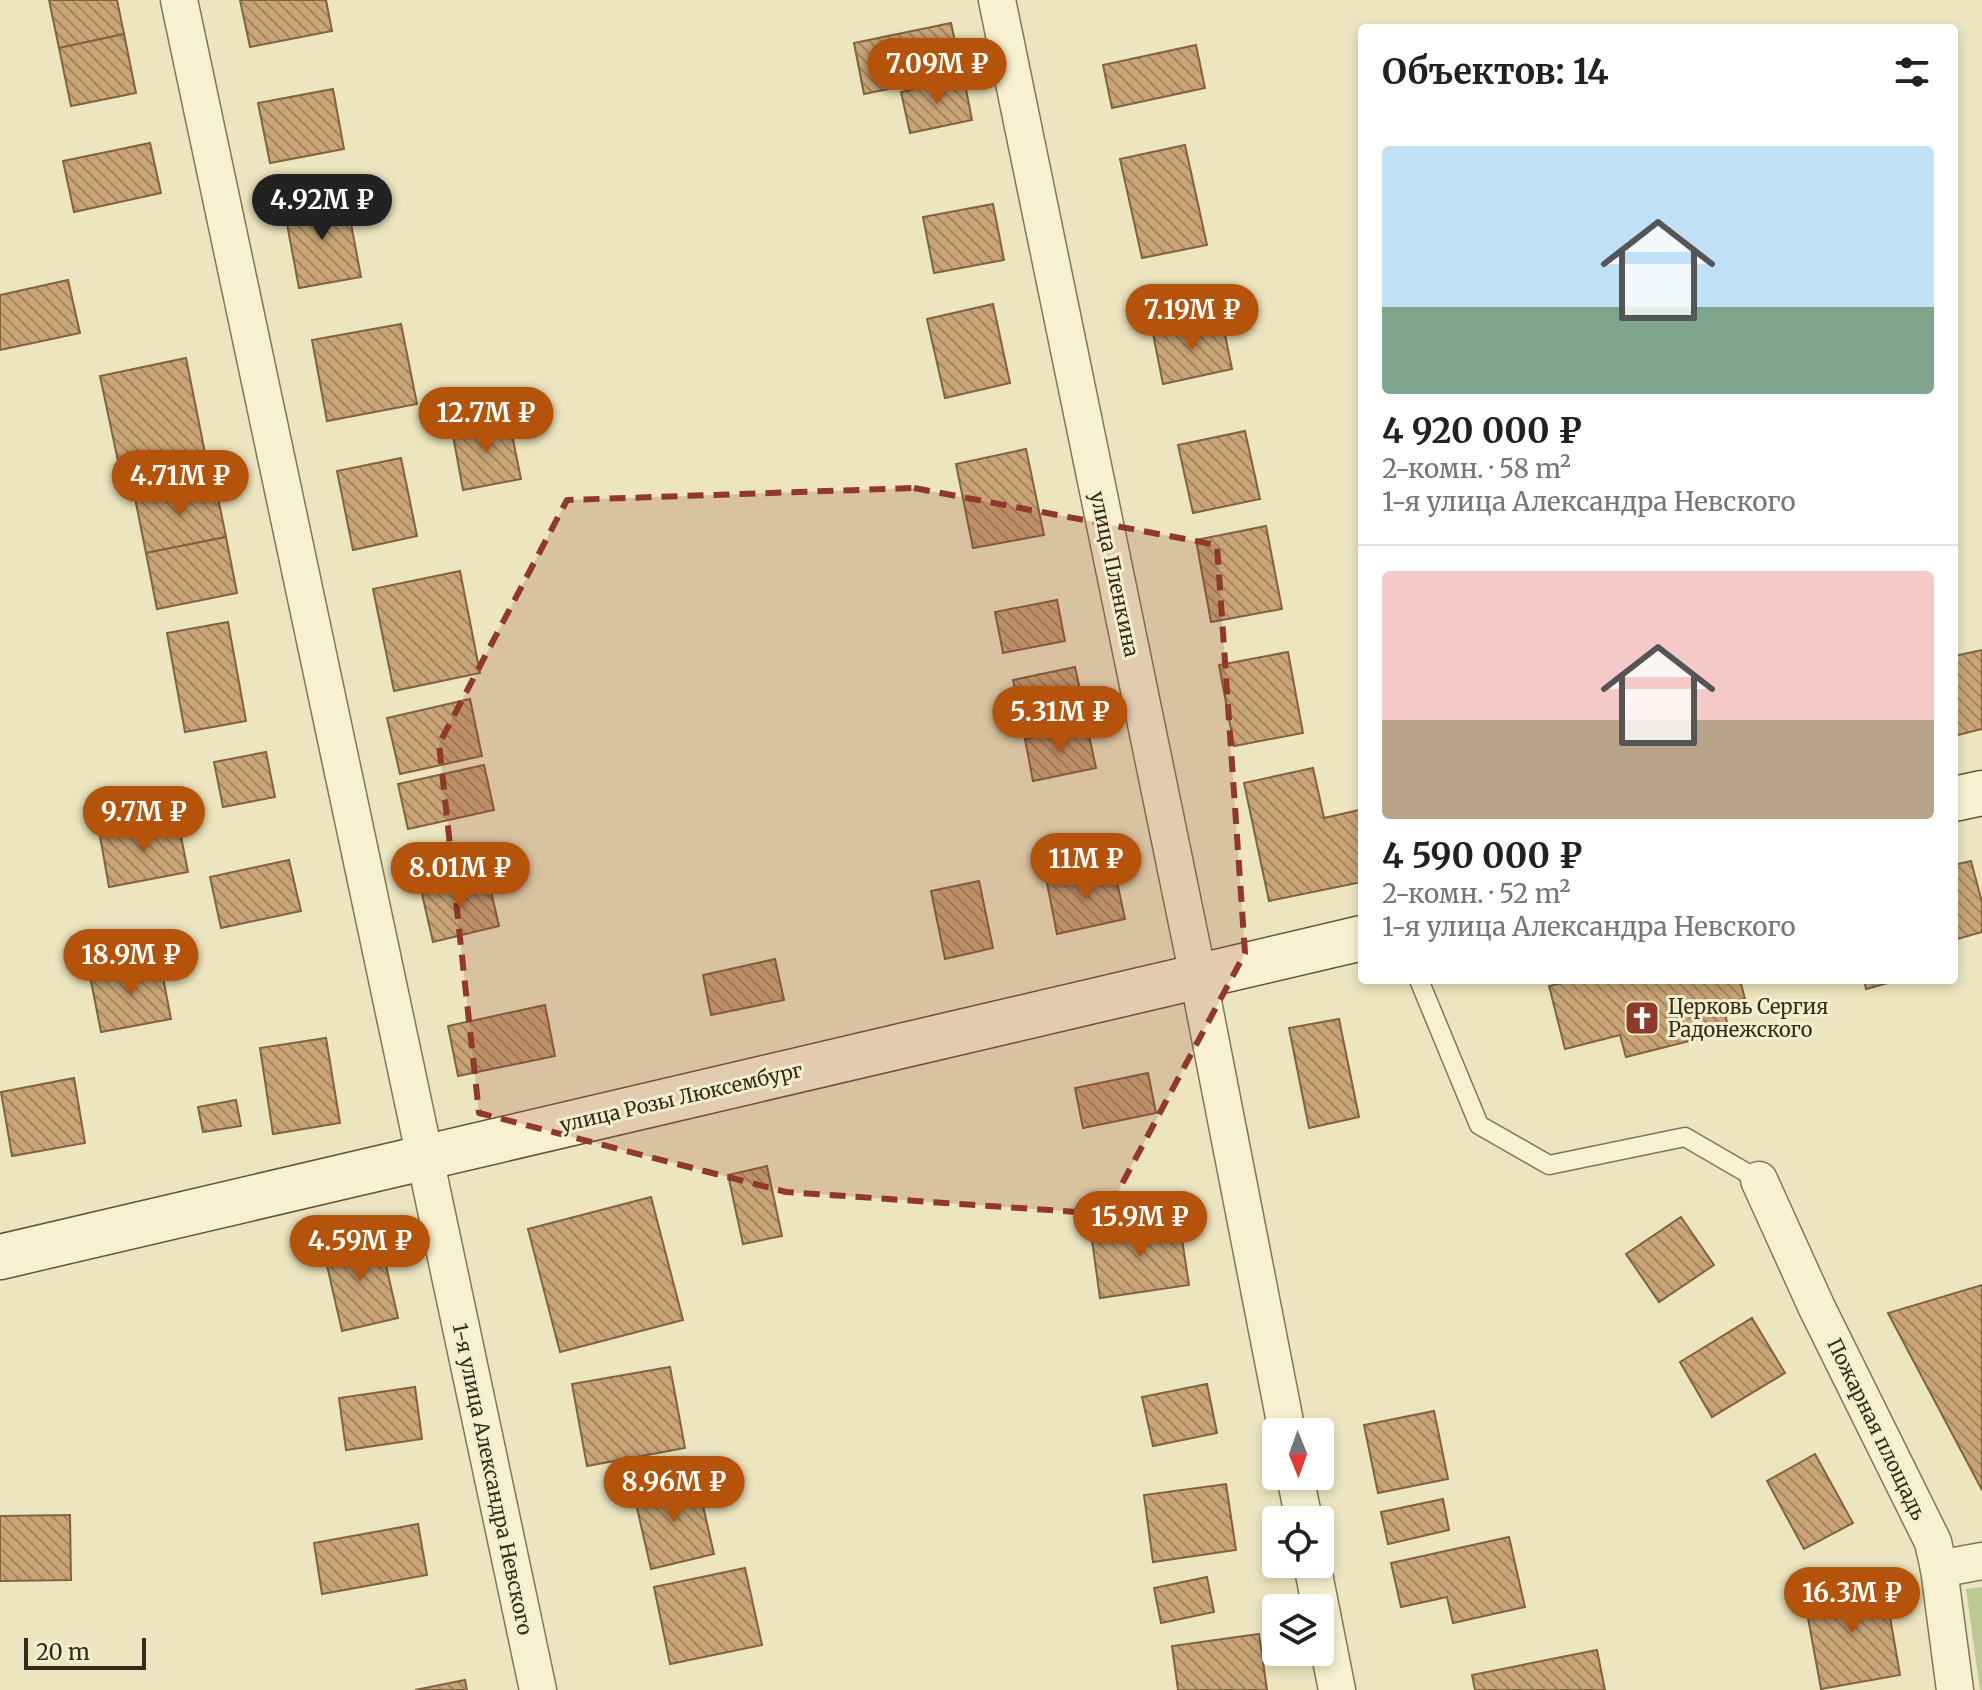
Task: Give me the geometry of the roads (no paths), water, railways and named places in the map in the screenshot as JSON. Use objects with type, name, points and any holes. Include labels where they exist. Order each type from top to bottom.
[{"type":"street","name":"1-я улица Александра Невского","points":[[179,0],[538,1690]]},
{"type":"street","name":"улица Пленкина","points":[[997,0],[1198,976],[1284,1418]]},
{"type":"street","points":[[1958,798],[1982,793]]},
{"type":"street","name":"улица Розы Люксембург","points":[[0,1257],[1358,939]]},
{"type":"street","name":"Пожарная площадь","points":[[1759,1180],[1817,1308],[1933,1542],[1955,1690]]},
{"type":"street","points":[[1939,1569],[1982,1561]]},
{"type":"street","points":[[1315,1578],[1337,1690]]},
{"type":"lane","points":[[1421,984],[1479,1125],[1549,1165],[1685,1137],[1759,1180]]},
{"type":"place","name":"Церковь Сергия Радонежского","points":[[1642,1018]]}]
